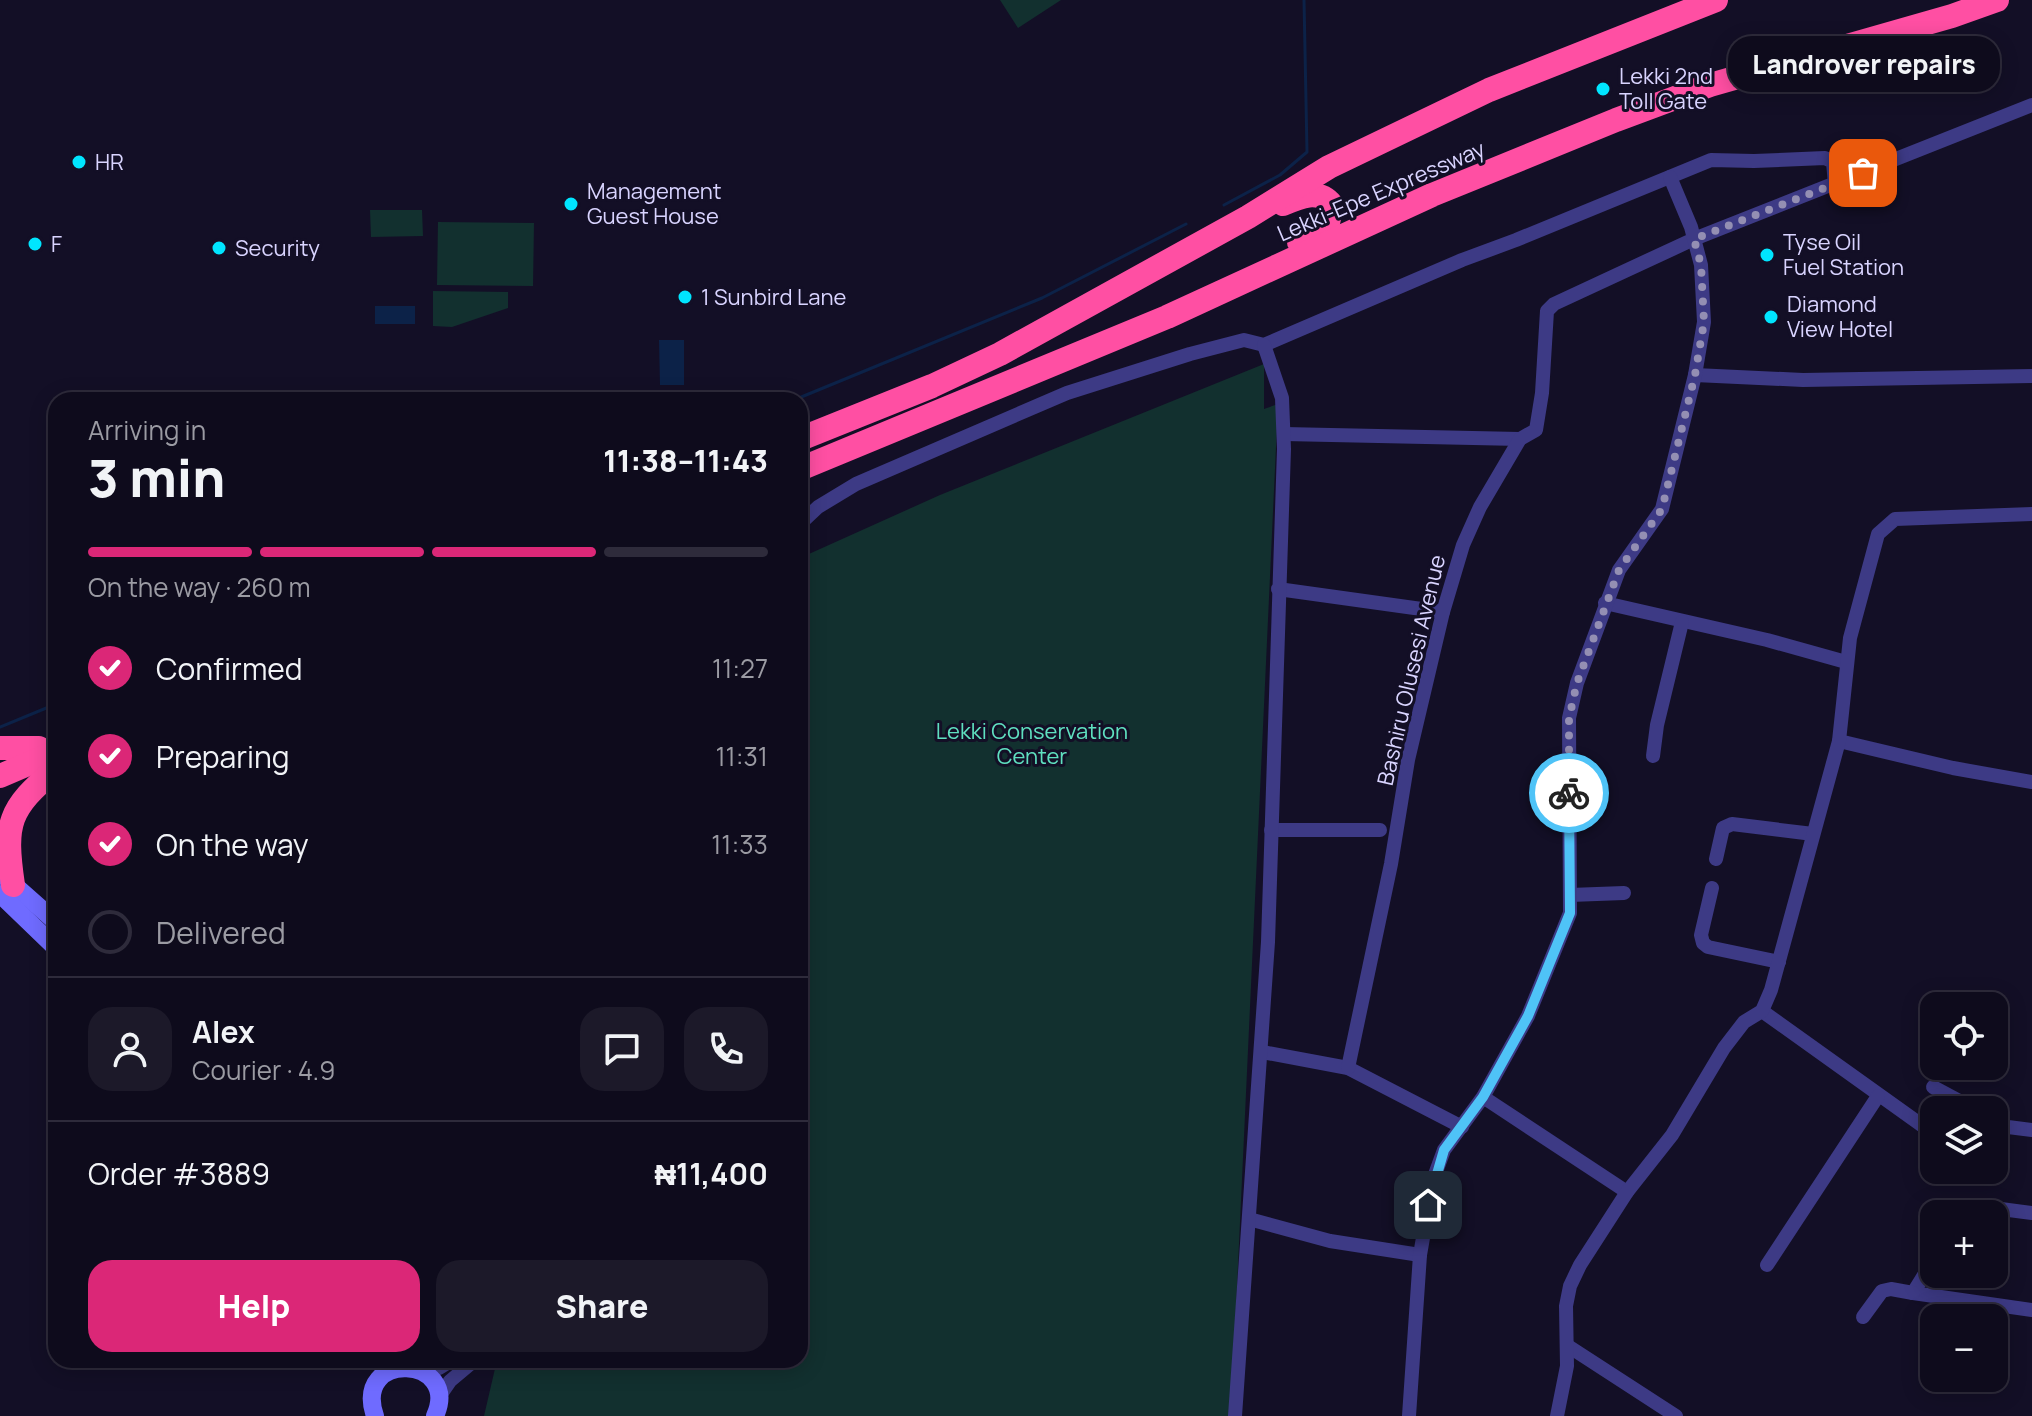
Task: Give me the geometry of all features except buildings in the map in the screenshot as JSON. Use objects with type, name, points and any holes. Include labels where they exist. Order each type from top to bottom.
[{"type":"highway","name":"Lekki-Epe Expressway","points":[[808,436],[932,386],[1000,354],[1248,217],[1329,167],[1489,90],[1716,0]]},
{"type":"highway","name":"Lekki-Epe Expressway","points":[[808,466],[1167,317],[1432,195],[1616,120],[1710,85],[1997,0]]},
{"type":"highway","points":[[1246,280],[1262,261],[1318,232],[1328,223],[1332,205],[1327,199],[1309,195],[1248,217]]},
{"type":"highway","points":[[0,748],[48,747]]},
{"type":"highway","points":[[0,765],[48,748]]},
{"type":"highway","points":[[0,776],[48,748]]},
{"type":"highway","points":[[0,796],[48,773]]},
{"type":"highway","points":[[4,884],[12,818],[20,802],[48,776]]},
{"type":"street","points":[[1694,239],[2032,105]]},
{"type":"street","points":[[808,516],[856,484],[1067,393],[1244,340],[1264,345],[1462,260],[1711,160],[1825,158],[1833,162],[1835,185]]},
{"type":"street","points":[[1409,1416],[1420,1255],[1433,1180],[1444,1150],[1483,1097],[1528,1016],[1570,913],[1569,718],[1577,683],[1619,570],[1662,509],[1695,375],[1704,322],[1701,265],[1670,177]]},
{"type":"street","name":"Bashiru Olusesi Avenue","points":[[1348,1068],[1391,864],[1408,760],[1443,612],[1463,545],[1491,486],[1520,439],[1536,430],[1542,393],[1547,311],[1554,304],[1694,239]]},
{"type":"street","points":[[1235,1416],[1262,1052],[1284,434],[1282,398],[1264,345]]},
{"type":"street","points":[[1695,375],[1803,380],[2032,376]]},
{"type":"street","points":[[1284,434],[1520,439]]},
{"type":"street","points":[[1557,1416],[1567,1366],[1566,1306],[1570,1286],[1580,1265],[1627,1192],[1672,1135],[1724,1048],[1744,1022],[1762,1011],[1779,962],[1839,741],[1850,638],[1878,534],[1895,519],[2032,514]]},
{"type":"street","points":[[1278,589],[1443,612]]},
{"type":"street","points":[[1605,603],[1767,640],[1846,662]]},
{"type":"street","points":[[1653,756],[1657,725],[1682,622]]},
{"type":"street","points":[[1839,741],[1953,768],[2032,782]]},
{"type":"street","points":[[1716,859],[1723,828],[1732,824],[1813,834]]},
{"type":"street","points":[[1271,830],[1380,830]]},
{"type":"street","points":[[4,884],[48,916]]},
{"type":"street","points":[[4,884],[48,938]]},
{"type":"street","points":[[1712,888],[1701,935],[1703,943],[1708,947],[1779,962]]},
{"type":"street","points":[[1570,895],[1624,893]]},
{"type":"street","points":[[1762,1011],[1920,1124]]},
{"type":"street","points":[[1262,1052],[1348,1068],[1462,1127]]},
{"type":"street","points":[[1933,1087],[1950,1096]]},
{"type":"street","points":[[1767,1265],[1878,1096]]},
{"type":"street","points":[[1483,1097],[1627,1192]]},
{"type":"street","points":[[2008,1127],[2032,1130]]},
{"type":"street","points":[[2008,1210],[2032,1213]]},
{"type":"street","points":[[1249,1219],[1330,1241],[1420,1255]]},
{"type":"street","points":[[1913,1293],[1920,1282]]},
{"type":"street","points":[[1863,1317],[1882,1291],[1891,1289],[2032,1310]]},
{"type":"street","points":[[1568,1346],[1676,1416]]},
{"type":"street","points":[[371,1412],[375,1368]]},
{"type":"street","points":[[376,1385],[380,1377],[397,1368]]},
{"type":"street","points":[[417,1368],[436,1385],[438,1409]]},
{"type":"street","points":[[438,1409],[450,1381],[465,1368]]},
{"type":"green space","points":[[1000,0],[1061,0],[1018,28]]},
{"type":"green space","points":[[370,210],[422,210],[423,236],[371,237]]},
{"type":"green space","points":[[438,222],[534,223],[533,286],[437,285]]},
{"type":"green space","points":[[433,291],[508,292],[508,308],[452,327],[433,326]]},
{"type":"green space","name":"Lekki Conservation Center","points":[[1264,364],[1264,409],[1278,404],[1231,1416],[484,1416],[495,1368],[808,1368],[808,554],[940,495]]},
{"type":"water","points":[[375,306],[415,306],[415,324],[375,324]]},
{"type":"water","points":[[659,340],[684,340],[684,385],[660,385]]},
{"type":"waterway","points":[[1224,205],[1280,175],[1307,152],[1304,0]]},
{"type":"waterway","points":[[808,394],[1042,298],[1186,224]]},
{"type":"waterway","points":[[0,727],[48,707]]},
{"type":"way so far","points":[[1569,793],[1569,718],[1577,683],[1619,570],[1662,509],[1695,375],[1704,322],[1701,265],[1694,239],[1863,173]]},
{"type":"place","name":"Lekki 2nd Toll Gate","points":[[1603,89]]},
{"type":"place","name":"HR","points":[[79,162]]},
{"type":"place","name":"Landrover repairs","points":[[1863,173]]},
{"type":"place","name":"Management Guest House","points":[[571,204]]},
{"type":"place","name":"F","points":[[35,244]]},
{"type":"place","name":"Security","points":[[219,248]]},
{"type":"place","name":"Tyse Oil Fuel Station","points":[[1767,255]]},
{"type":"place","name":"1 Sunbird Lane","points":[[685,297]]},
{"type":"place","name":"Diamond View Hotel","points":[[1771,317]]},
{"type":"route","points":[[1428,1205],[1444,1150],[1483,1097],[1528,1016],[1570,913],[1569,793]]}]
